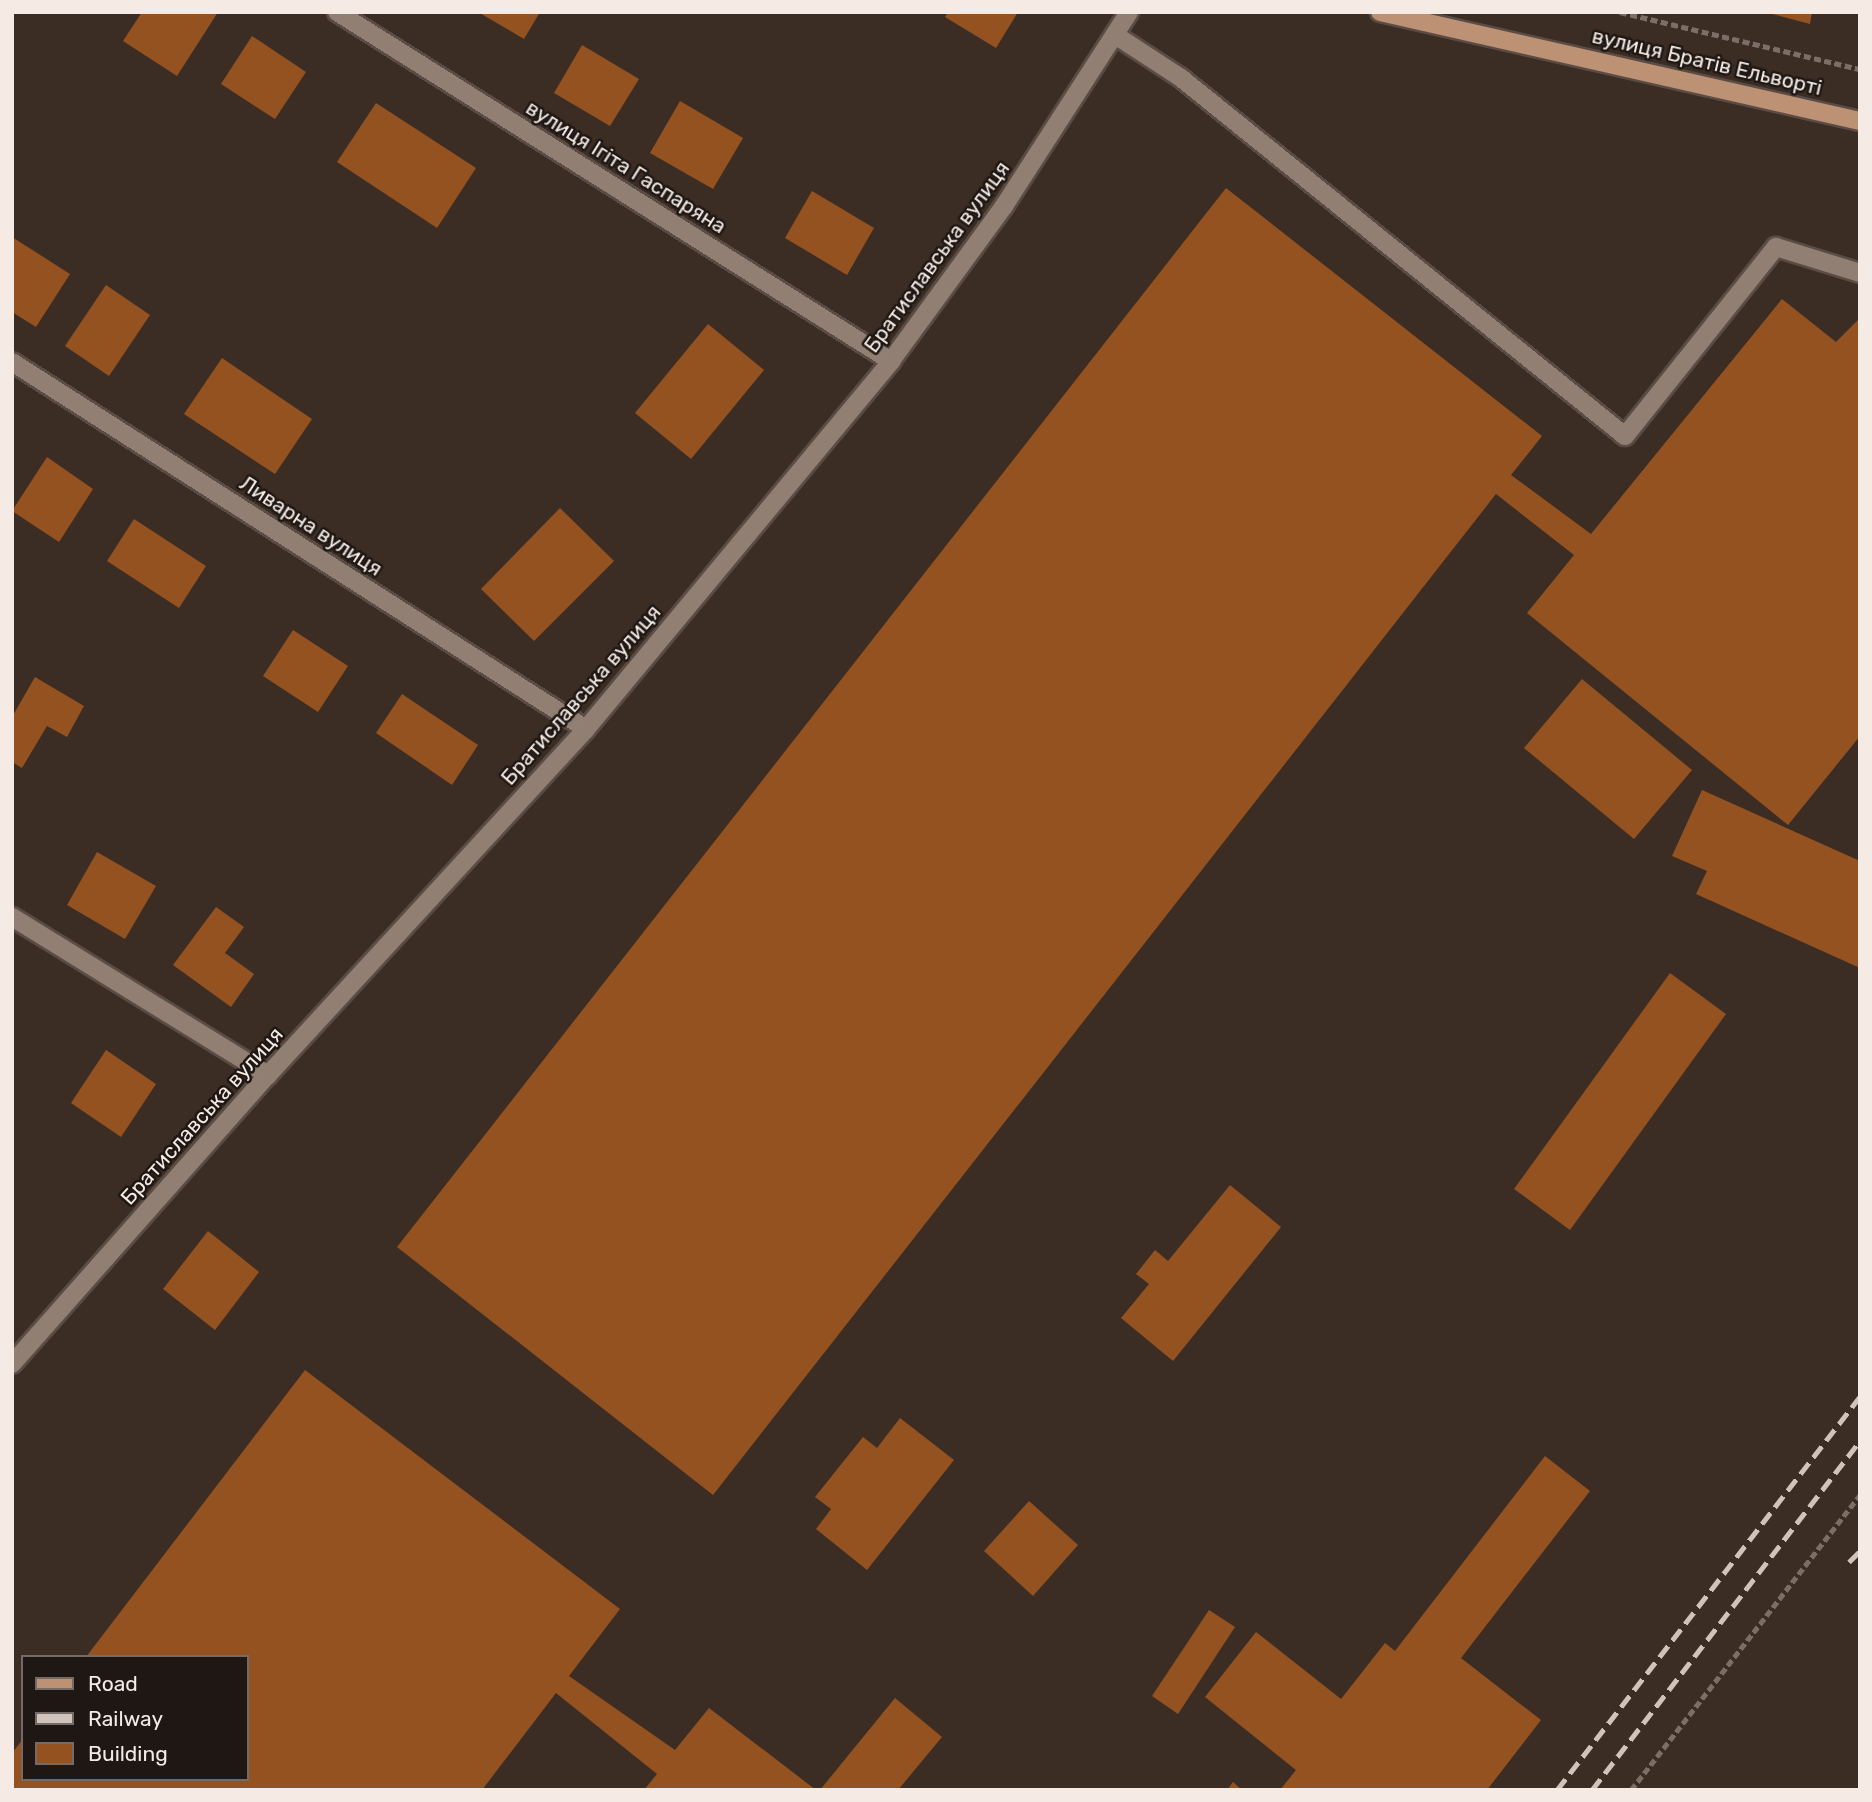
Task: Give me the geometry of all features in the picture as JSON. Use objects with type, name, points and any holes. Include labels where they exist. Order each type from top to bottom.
[{"type":"main road","name":"вулиця Братів Ельворті","points":[[1380,12],[1860,121]]},
{"type":"street","name":"вулиця Ігіта Гаспаряна","points":[[337,12],[891,361]]},
{"type":"street","name":"Братиславська вулиця","points":[[12,1364],[268,1075],[586,729],[891,361],[1004,206],[1129,12]]},
{"type":"street","points":[[1115,35],[1181,78],[1625,436],[1776,247],[1860,274]]},
{"type":"street","name":"Ливарна вулиця","points":[[12,362],[586,729]]},
{"type":"street","points":[[12,917],[268,1075]]},
{"type":"path","points":[[1620,12],[1860,69]]},
{"type":"path","points":[[1631,1790],[1860,1495]]},
{"type":"building","points":[[142,12],[218,12],[177,76],[123,41]]},
{"type":"building","points":[[478,12],[540,12],[524,39]]},
{"type":"building","points":[[948,12],[1018,12],[996,48],[945,17]]},
{"type":"building","points":[[1765,12],[1812,12],[1810,24]]},
{"type":"building","points":[[252,36],[306,72],[275,119],[221,84]]},
{"type":"building","points":[[582,45],[639,79],[610,126],[554,93]]},
{"type":"building","points":[[680,101],[743,138],[713,189],[650,153]]},
{"type":"building","points":[[376,103],[476,168],[437,228],[337,162]]},
{"type":"building","points":[[1226,188],[1542,436],[1511,475],[1591,534],[1782,299],[1836,342],[1860,318],[1860,736],[1788,825],[1527,613],[1574,555],[1496,494],[713,1495],[397,1247]]},
{"type":"building","points":[[812,191],[874,228],[847,275],[785,238]]},
{"type":"building","points":[[12,237],[70,274],[36,327],[12,312]]},
{"type":"building","points":[[106,285],[150,315],[109,376],[65,346]]},
{"type":"building","points":[[708,324],[764,370],[691,459],[635,413]]},
{"type":"building","points":[[222,358],[312,419],[275,474],[184,414]]},
{"type":"building","points":[[47,457],[93,489],[59,542],[12,511]]},
{"type":"building","points":[[560,508],[614,561],[534,641],[481,589]]},
{"type":"building","points":[[134,519],[206,566],[179,608],[107,561]]},
{"type":"building","points":[[293,630],[348,666],[318,712],[263,676]]},
{"type":"building","points":[[35,677],[84,706],[67,737],[47,726],[22,768],[12,762],[12,717]]},
{"type":"building","points":[[1582,679],[1692,770],[1634,839],[1524,748]]},
{"type":"building","points":[[402,694],[478,745],[452,785],[376,733]]},
{"type":"building","points":[[1702,790],[1860,861],[1860,968],[1696,894],[1707,871],[1672,856]]},
{"type":"building","points":[[97,852],[156,886],[125,939],[67,905]]},
{"type":"building","points":[[216,907],[244,927],[225,953],[254,974],[231,1007],[173,965]]},
{"type":"building","points":[[1670,973],[1726,1014],[1570,1230],[1514,1189]]},
{"type":"building","points":[[106,1050],[156,1084],[121,1137],[71,1103]]},
{"type":"building","points":[[1230,1185],[1281,1227],[1173,1361],[1121,1318],[1149,1284],[1136,1274],[1155,1250],[1168,1261]]},
{"type":"building","points":[[208,1231],[259,1272],[215,1330],[163,1289]]},
{"type":"building","points":[[305,1370],[620,1609],[569,1676],[675,1750],[709,1708],[816,1790],[644,1790],[657,1774],[556,1693],[482,1790],[12,1790],[12,1753],[21,1742],[21,1781],[248,1781],[248,1655],[88,1655]]},
{"type":"building","points":[[900,1418],[954,1460],[867,1570],[816,1529],[831,1509],[815,1497],[863,1437],[877,1448]]},
{"type":"building","points":[[1545,1456],[1590,1491],[1461,1658],[1541,1720],[1487,1790],[1280,1790],[1296,1770],[1205,1697],[1256,1632],[1341,1699],[1385,1643],[1395,1651]]},
{"type":"building","points":[[1029,1501],[1078,1545],[1033,1596],[984,1551]]},
{"type":"building","points":[[1209,1610],[1235,1627],[1178,1714],[1152,1696]]},
{"type":"building","points":[[895,1698],[942,1737],[898,1790],[820,1790]]},
{"type":"building","points":[[1233,1782],[1242,1790],[1227,1790]]},
{"type":"railway","points":[[1557,1790],[1860,1397]]},
{"type":"railway","points":[[1592,1790],[1860,1441]]},
{"type":"railway","points":[[1849,1562],[1860,1551]]}]
